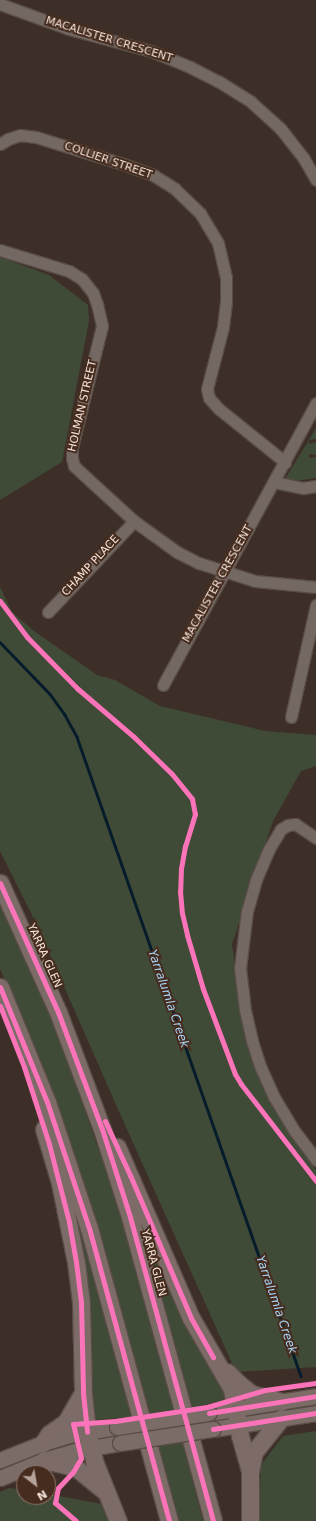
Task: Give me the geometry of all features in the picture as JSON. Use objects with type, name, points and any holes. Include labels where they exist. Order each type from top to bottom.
[{"type":"highway","name":"YARRA GLEN","points":[[0,883],[42,975],[76,1057],[102,1129],[130,1217],[213,1521]]},
{"type":"highway","points":[[0,987],[47,1102],[89,1228],[168,1521]]},
{"type":"highway","points":[[0,1006],[36,1106],[60,1183],[70,1222],[81,1302],[83,1393],[89,1440],[106,1492],[118,1521]]},
{"type":"highway","points":[[76,1057],[130,1175],[191,1318],[232,1389],[250,1472]]},
{"type":"highway","points":[[213,1357],[239,1384],[252,1394],[281,1410],[254,1452],[250,1472],[250,1521]]},
{"type":"highway","points":[[43,1443],[49,1434],[66,1422],[83,1393]]},
{"type":"highway","points":[[44,1460],[75,1467],[106,1492]]},
{"type":"main road","points":[[0,1478],[117,1427],[209,1413],[237,1417],[281,1410],[316,1396]]},
{"type":"main road","points":[[281,1410],[316,1413]]},
{"type":"main road","points":[[0,1460],[43,1443],[69,1435],[89,1440],[120,1443],[213,1429],[237,1417]]},
{"type":"street","name":"MACALISTER CRESCENT","points":[[0,4],[69,29],[150,51],[190,67],[218,81],[251,102],[280,128],[304,159],[316,180]]},
{"type":"street","name":"COLLIER STREET","points":[[0,144],[8,139],[20,135],[36,137],[123,164],[152,175],[175,188],[200,212],[218,243],[226,277],[226,302],[223,327],[207,389],[209,398],[219,409],[285,462]]},
{"type":"street","name":"HOLMAN STREET","points":[[0,250],[69,271],[82,279],[93,293],[102,326],[72,447],[74,466],[134,521],[178,552],[198,563],[255,581],[316,587]]},
{"type":"street","name":"MACALISTER CRESCENT","points":[[163,685],[285,462],[314,416],[316,403]]},
{"type":"street","points":[[274,482],[304,488],[316,486]]},
{"type":"street","name":"CHAMP PLACE","points":[[48,612],[134,521]]},
{"type":"street","points":[[291,717],[316,605]]},
{"type":"street","points":[[316,838],[295,824],[288,825],[280,829],[269,849],[256,880],[247,911],[240,968],[252,1040],[261,1068],[274,1097],[293,1129],[316,1160]]},
{"type":"green space","points":[[0,257],[49,275],[88,305],[89,321],[62,462],[0,500]]},
{"type":"green space","points":[[316,428],[316,439],[309,440]]},
{"type":"green space","points":[[309,440],[309,444],[316,442],[316,455],[309,454],[309,458],[316,457],[316,478],[289,482],[286,477]]},
{"type":"green space","points":[[0,587],[12,612],[34,631],[97,675],[115,680],[160,706],[265,731],[316,735],[316,766],[301,771],[273,821],[232,944],[245,1035],[273,1104],[316,1170],[316,1367],[236,1372],[37,925],[0,851]]},
{"type":"green space","points":[[0,893],[62,1046],[109,1179],[135,1263],[203,1521],[175,1521],[17,1007],[0,969]]},
{"type":"green space","points":[[70,1192],[79,1221],[132,1417],[94,1420]]},
{"type":"green space","points":[[145,1233],[229,1399],[192,1408]]},
{"type":"green space","points":[[316,1431],[316,1521],[259,1521],[261,1465],[283,1436]]},
{"type":"green space","points":[[9,1488],[16,1489],[16,1505],[56,1505],[56,1495],[102,1504],[108,1521],[0,1521],[0,1492]]},
{"type":"waterway","name":"Yarralumla Creek","points":[[0,642],[50,694],[65,715],[77,737],[301,1376]]},
{"type":"cycle path","points":[[0,601],[27,637],[78,689],[134,737],[172,774],[192,799],[195,814],[185,846],[181,868],[180,891],[182,913],[187,935],[203,989],[235,1074],[241,1084],[316,1181]]},
{"type":"cycle path","points":[[0,883],[58,1012],[102,1129],[130,1217],[213,1521]]},
{"type":"cycle path","points":[[0,987],[47,1102],[89,1228],[169,1521]]},
{"type":"cycle path","points":[[0,1006],[24,1067],[49,1144],[69,1222],[81,1302],[83,1393],[87,1432]]},
{"type":"cycle path","points":[[105,1121],[130,1175],[191,1318],[213,1357]]},
{"type":"cycle path","points":[[76,1521],[55,1503],[58,1488],[73,1472],[81,1458],[73,1424],[115,1421],[207,1407],[265,1390],[316,1383]]},
{"type":"cycle path","points":[[209,1413],[316,1396]]},
{"type":"cycle path","points":[[213,1429],[316,1413]]}]
